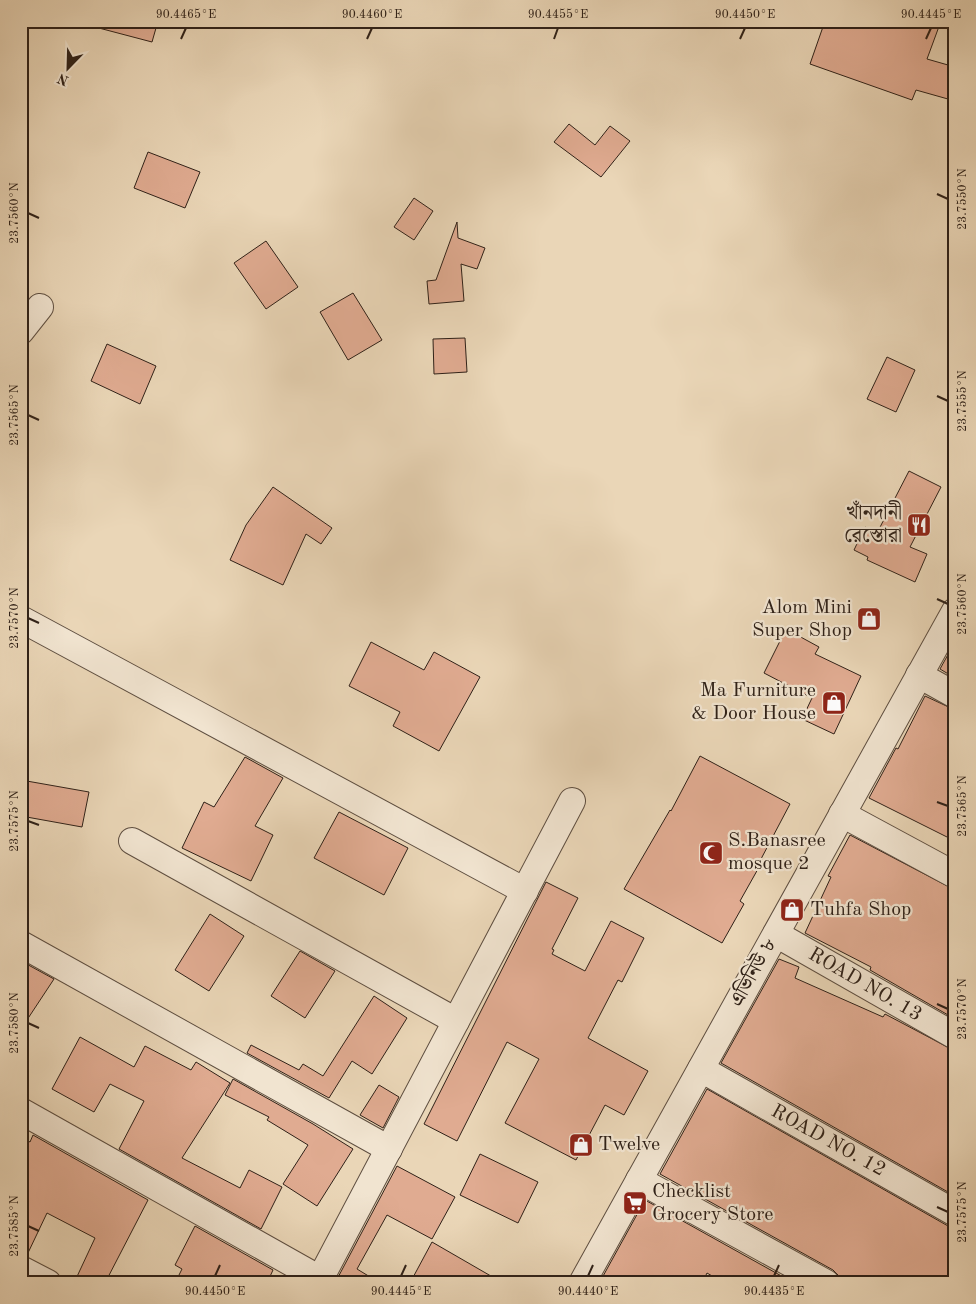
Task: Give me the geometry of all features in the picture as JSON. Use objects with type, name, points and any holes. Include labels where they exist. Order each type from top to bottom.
[{"type":"street","points":[[21,331],[40,307]]},
{"type":"street","name":"এভিনিউ ৮","points":[[583,1282],[955,611]]},
{"type":"street","points":[[21,619],[525,891]]},
{"type":"street","points":[[919,676],[955,695]]},
{"type":"street","points":[[21,1110],[319,1281],[572,801]]},
{"type":"street","points":[[842,814],[955,875]]},
{"type":"street","points":[[132,840],[456,1021]]},
{"type":"street","name":"ROAD NO. 13","points":[[776,934],[955,1036]]},
{"type":"street","points":[[21,944],[389,1149]]},
{"type":"street","name":"ROAD NO. 12","points":[[701,1069],[955,1213]]},
{"type":"street","points":[[639,1180],[826,1283]]},
{"type":"street","points":[[21,1269],[48,1283]]},
{"type":"building","points":[[96,21],[158,21],[152,42],[95,27]]},
{"type":"building","points":[[825,21],[941,21],[927,59],[955,67],[955,101],[916,90],[912,100],[810,64]]},
{"type":"building","points":[[569,124],[595,145],[610,126],[630,141],[601,177],[554,142]]},
{"type":"building","points":[[148,152],[200,172],[185,208],[134,188]]},
{"type":"building","points":[[414,198],[433,211],[414,240],[394,227]]},
{"type":"building","points":[[457,222],[458,238],[485,248],[477,269],[461,264],[464,301],[429,304],[427,281],[436,280]]},
{"type":"building","points":[[266,241],[298,287],[266,309],[234,263]]},
{"type":"building","points":[[353,293],[382,340],[348,360],[320,312]]},
{"type":"building","points":[[465,338],[467,372],[434,374],[433,339]]},
{"type":"building","points":[[107,344],[156,366],[140,404],[91,381]]},
{"type":"building","points":[[887,357],[915,370],[896,412],[867,399]]},
{"type":"building","points":[[909,471],[941,487],[910,547],[927,554],[915,582],[867,560],[868,557],[854,550],[865,527],[877,533]]},
{"type":"building","points":[[273,487],[332,528],[321,544],[306,534],[283,585],[230,560],[246,525]]},
{"type":"building","points":[[786,629],[819,647],[815,654],[861,676],[834,734],[802,719],[812,698],[764,673]]},
{"type":"building","points":[[371,642],[424,670],[434,652],[480,677],[439,751],[393,726],[400,712],[349,686]]},
{"type":"building","points":[[955,642],[955,678],[940,669]]},
{"type":"building","points":[[925,696],[955,710],[955,841],[869,798],[896,748],[898,749]]},
{"type":"building","points":[[700,756],[790,804],[761,859],[763,860],[740,901],[744,904],[722,943],[624,889],[671,811]]},
{"type":"building","points":[[245,757],[283,778],[255,826],[273,835],[251,881],[182,848],[204,802],[214,807]]},
{"type":"building","points":[[21,780],[89,792],[82,827],[21,816]]},
{"type":"building","points":[[339,812],[408,848],[384,895],[314,858]]},
{"type":"building","points":[[850,835],[955,890],[955,1019],[870,970],[871,967],[805,933],[831,877],[828,876]]},
{"type":"building","points":[[546,882],[578,898],[552,949],[554,950],[552,954],[585,971],[611,921],[644,938],[622,982],[618,980],[588,1038],[648,1071],[624,1115],[605,1105],[576,1160],[505,1123],[539,1059],[507,1042],[457,1141],[424,1124]]},
{"type":"building","points":[[210,914],[244,936],[209,991],[175,970]]},
{"type":"building","points":[[300,951],[335,971],[305,1018],[271,996]]},
{"type":"building","points":[[779,959],[799,967],[795,978],[883,1017],[885,1014],[955,1051],[955,1196],[721,1063]]},
{"type":"building","points":[[21,961],[54,979],[21,1029]]},
{"type":"building","points":[[374,996],[407,1018],[372,1074],[352,1061],[329,1098],[247,1053],[251,1045],[299,1070],[303,1064],[323,1076]]},
{"type":"building","points":[[80,1037],[134,1067],[145,1046],[191,1070],[196,1062],[230,1083],[182,1158],[240,1188],[249,1170],[282,1187],[261,1229],[119,1149],[144,1101],[110,1084],[94,1112],[52,1089]]},
{"type":"building","points":[[233,1079],[353,1149],[317,1206],[283,1184],[308,1145],[267,1120],[269,1117],[225,1095]]},
{"type":"building","points":[[379,1085],[399,1097],[383,1128],[360,1115]]},
{"type":"building","points":[[707,1089],[948,1226],[955,1228],[955,1283],[841,1283],[839,1276],[833,1270],[660,1174]]},
{"type":"building","points":[[33,1135],[148,1200],[105,1283],[74,1283],[95,1238],[47,1213],[27,1255],[21,1254],[21,1137],[30,1142]]},
{"type":"building","points":[[480,1154],[538,1182],[518,1223],[460,1195]]},
{"type":"building","points":[[397,1166],[455,1197],[432,1239],[387,1215],[357,1269],[380,1283],[335,1283]]},
{"type":"building","points":[[645,1200],[794,1283],[724,1283],[707,1273],[702,1283],[611,1283],[602,1278]]},
{"type":"building","points":[[195,1226],[273,1270],[267,1283],[175,1283],[182,1269],[175,1265]]},
{"type":"building","points":[[432,1242],[503,1283],[410,1283]]},
{"type":"place","name":"খাঁনদানী রেস্তোরা","points":[[919,525]]},
{"type":"place","name":"Alom Mini Super Shop","points":[[869,619]]},
{"type":"place","name":"Ma Furniture & Door House","points":[[834,703]]},
{"type":"place","name":"S.Banasree mosque 2","points":[[711,853]]},
{"type":"place","name":"Tuhfa Shop","points":[[792,910]]},
{"type":"place","name":"Twelve","points":[[581,1145]]},
{"type":"place","name":"Checklist Grocery Store","points":[[635,1203]]}]
